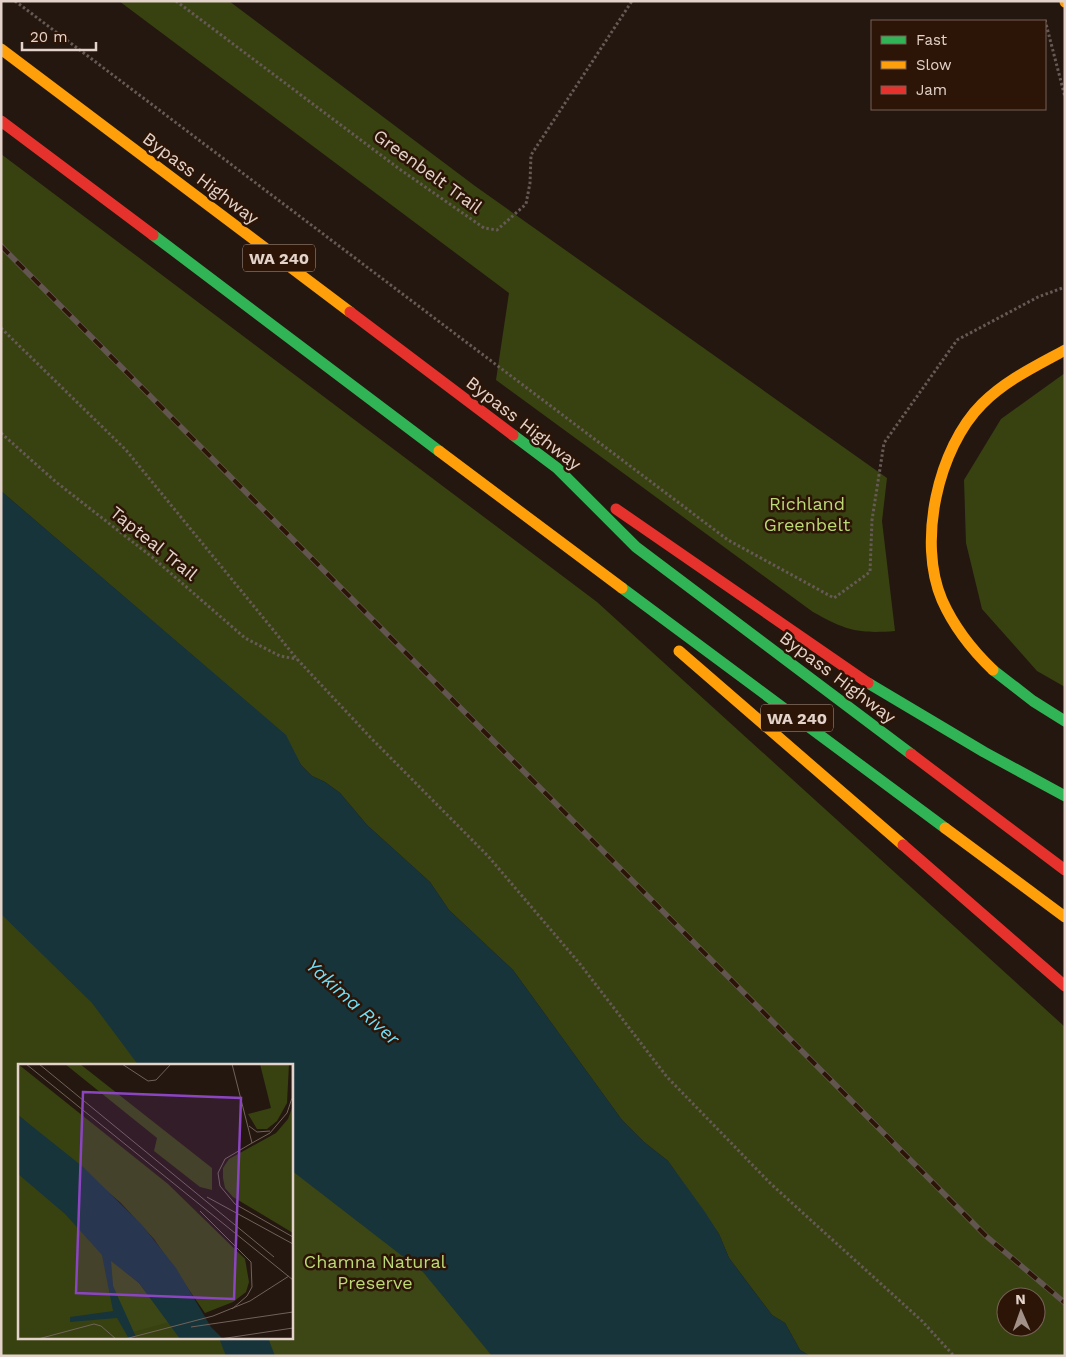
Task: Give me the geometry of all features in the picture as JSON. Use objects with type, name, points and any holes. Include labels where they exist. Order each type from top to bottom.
[{"type":"highway","name":"Bypass Highway","points":[[1,49],[557,468],[636,547],[1065,870]]},
{"type":"highway","name":"WA 240","points":[[1,121],[530,520],[1065,917]]},
{"type":"highway","points":[[1065,350],[1021,374],[991,395],[972,415],[956,440],[942,472],[932,512],[930,539],[934,569],[943,603],[964,641],[994,674],[1065,721]]},
{"type":"highway","name":"WA 240","points":[[557,468],[861,679],[984,752],[1065,796]]},
{"type":"highway","points":[[530,520],[641,617]]},
{"type":"highway","points":[[670,643],[1065,986]]},
{"type":"path","points":[[15,1],[728,540],[834,598],[870,572],[872,520],[884,443],[957,340],[1038,297],[1065,287]]},
{"type":"path","name":"Greenbelt Trail","points":[[176,1],[398,168],[484,228],[497,230],[526,204],[530,183],[531,155],[632,1]]},
{"type":"path","points":[[1046,23],[1065,97]]},
{"type":"path","points":[[1,328],[126,450],[298,659],[370,737],[488,856],[580,964],[667,1077],[771,1184],[922,1321],[954,1356]]},
{"type":"path","name":"Tapteal Trail","points":[[1,433],[56,482],[152,557],[245,638],[280,656],[298,659]]},
{"type":"green space","name":"Richland Greenbelt","points":[[119,1],[229,1],[475,186],[887,478],[882,521],[895,631],[871,632],[843,627],[813,612],[496,380],[509,293]]},
{"type":"green space","points":[[1,154],[597,602],[1065,1027],[1065,1356],[810,1356],[800,1350],[785,1323],[772,1315],[729,1258],[719,1234],[668,1161],[644,1142],[622,1120],[513,970],[449,910],[430,882],[367,825],[340,793],[325,782],[312,776],[301,765],[285,735],[1,491]]},
{"type":"green space","points":[[1065,373],[1065,687],[1037,671],[982,609],[966,543],[964,480],[1001,419]]},
{"type":"green space","name":"Chamna Natural Preserve","points":[[1,808],[338,1092],[551,1356],[1,1356]]},
{"type":"green space","points":[[292,1171],[423,1272],[492,1356],[275,1356],[269,1340],[292,1340]]},
{"type":"water","name":"Yakima River","points":[[1,491],[286,735],[301,765],[312,776],[325,782],[340,793],[367,825],[430,882],[449,910],[513,970],[622,1120],[644,1142],[668,1161],[719,1234],[729,1258],[772,1315],[785,1323],[800,1350],[810,1356],[492,1356],[423,1272],[292,1171],[292,1064],[138,1064],[92,1003],[1,914]]},
{"type":"water","points":[[220,1340],[269,1340],[275,1356],[226,1356]]},
{"type":"railway","points":[[1,246],[986,1236],[1065,1303]]},
{"type":"traffic: fast","points":[[153,235],[439,451]]},
{"type":"traffic: fast","points":[[513,435],[557,468],[636,547],[911,754]]},
{"type":"traffic: fast","points":[[622,588],[945,828]]},
{"type":"traffic: fast","points":[[993,670],[1033,701],[1065,721]]},
{"type":"traffic: fast","points":[[868,683],[984,752],[1065,796]]},
{"type":"traffic: slow","points":[[1,49],[350,312]]},
{"type":"traffic: slow","points":[[993,670],[964,638],[942,600],[935,577],[932,551],[932,524],[936,497],[943,470],[954,445],[967,423],[982,404],[1011,381],[1065,350]]},
{"type":"traffic: slow","points":[[439,451],[622,588]]},
{"type":"traffic: slow","points":[[679,651],[903,845]]},
{"type":"traffic: slow","points":[[945,828],[1065,917]]},
{"type":"traffic: jam","points":[[1,121],[153,235]]},
{"type":"traffic: jam","points":[[350,312],[513,435]]},
{"type":"traffic: jam","points":[[616,509],[868,683]]},
{"type":"traffic: jam","points":[[911,754],[1065,870]]},
{"type":"traffic: jam","points":[[903,845],[1065,986]]}]
